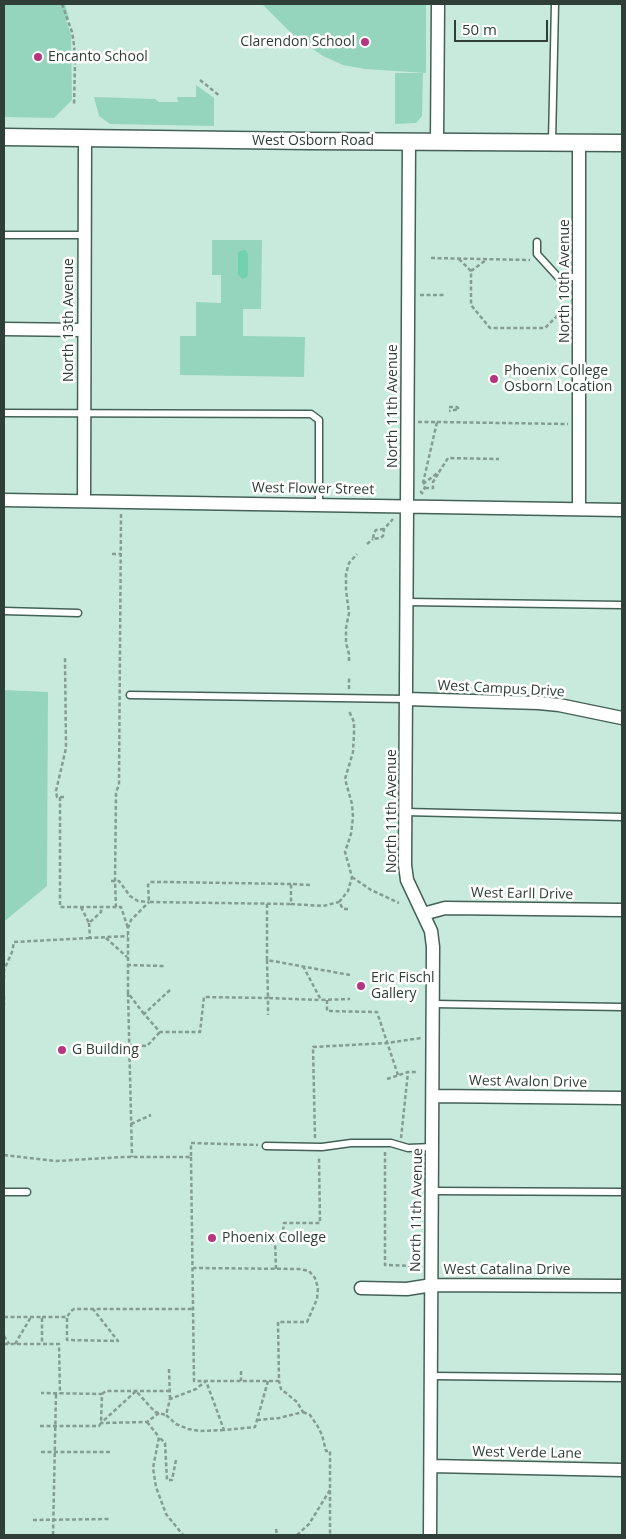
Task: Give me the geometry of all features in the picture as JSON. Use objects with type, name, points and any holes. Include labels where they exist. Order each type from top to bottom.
[{"type":"street","points":[[437,141],[438,4]]},
{"type":"street","name":"West Osborn Road","points":[[4,137],[622,143]]},
{"type":"street","name":"North 13th Avenue","points":[[84,501],[85,138]]},
{"type":"street","name":"North 11th Avenue","points":[[409,141],[408,602],[405,864],[407,880],[412,895],[431,931],[433,947],[432,1466],[430,1535]]},
{"type":"street","name":"North 10th Avenue","points":[[580,142],[580,509]]},
{"type":"street","points":[[4,329],[84,330]]},
{"type":"street","name":"West Flower Street","points":[[4,500],[622,510]]},
{"type":"street","name":"West Campus Drive","points":[[407,699],[540,703],[560,705],[622,718]]},
{"type":"street","name":"West Earll Drive","points":[[423,914],[445,908],[622,910]]},
{"type":"street","name":"West Avalon Drive","points":[[433,1096],[622,1098]]},
{"type":"street","name":"West Catalina Drive","points":[[361,1288],[407,1289],[432,1284],[622,1286]]},
{"type":"street","name":"West Verde Lane","points":[[432,1466],[622,1470]]},
{"type":"lane","points":[[552,142],[555,4]]},
{"type":"lane","points":[[4,235],[85,235]]},
{"type":"lane","points":[[537,242],[537,254],[558,276],[580,277]]},
{"type":"lane","points":[[4,413],[311,414],[319,420],[319,504]]},
{"type":"lane","points":[[408,602],[622,605]]},
{"type":"lane","points":[[4,612],[78,613]]},
{"type":"lane","points":[[130,695],[407,699]]},
{"type":"lane","points":[[405,812],[622,816]]},
{"type":"lane","points":[[434,1004],[622,1007]]},
{"type":"lane","points":[[264,1145],[317,1147],[351,1143],[392,1143],[408,1148],[433,1147]]},
{"type":"lane","points":[[432,1191],[622,1192]]},
{"type":"lane","points":[[4,1192],[27,1192]]},
{"type":"lane","points":[[432,1376],[622,1378]]},
{"type":"path","points":[[62,4],[72,32],[74,45],[74,106]]},
{"type":"path","points":[[200,80],[220,96]]},
{"type":"path","points":[[431,258],[532,260]]},
{"type":"path","points":[[459,259],[471,271],[471,305],[490,328],[545,328],[561,312],[561,290],[555,284]]},
{"type":"path","points":[[471,271],[486,260]]},
{"type":"path","points":[[408,295],[444,295]]},
{"type":"path","points":[[408,422],[580,424]]},
{"type":"path","points":[[425,488],[423,484],[437,422]]},
{"type":"path","points":[[423,494],[421,492],[425,488],[433,488],[433,482],[448,458],[500,459]]},
{"type":"path","points":[[423,484],[439,472]]},
{"type":"path","points":[[116,907],[121,502]]},
{"type":"path","points":[[367,544],[373,539],[383,536],[384,529],[393,520]]},
{"type":"path","points":[[373,539],[372,536],[376,530],[384,529]]},
{"type":"path","points":[[112,554],[121,554]]},
{"type":"path","points":[[349,661],[346,643],[349,613],[346,574],[349,564],[357,554]]},
{"type":"path","points":[[65,657],[66,748],[56,791],[57,797],[62,797],[60,907],[121,907],[128,928],[127,965],[132,1157]]},
{"type":"path","points":[[349,676],[349,689]]},
{"type":"path","points":[[111,881],[118,881],[130,896],[138,901],[323,906],[339,902],[348,891],[352,877],[345,852],[351,834],[353,817],[352,804],[345,782],[354,734],[354,722],[349,711]]},
{"type":"path","points":[[352,877],[371,890],[399,903]]},
{"type":"path","points":[[128,928],[131,920],[149,902],[148,885],[150,882],[310,885]]},
{"type":"path","points":[[291,884],[291,904]]},
{"type":"path","points":[[339,902],[344,909],[348,909]]},
{"type":"path","points":[[267,904],[268,1015]]},
{"type":"path","points":[[81,907],[89,923],[90,938]]},
{"type":"path","points":[[89,923],[102,912],[102,907]]},
{"type":"path","points":[[4,979],[4,970],[14,942],[128,936]]},
{"type":"path","points":[[104,937],[127,957]]},
{"type":"path","points":[[267,960],[350,975]]},
{"type":"path","points":[[127,965],[164,966]]},
{"type":"path","points":[[303,966],[321,1000]]},
{"type":"path","points":[[144,1014],[170,990]]},
{"type":"path","points":[[128,993],[160,1032]]},
{"type":"path","points":[[4,996],[4,1005]]},
{"type":"path","points":[[129,1045],[147,1046],[160,1032],[200,1032],[204,997],[350,999]]},
{"type":"path","points":[[327,1000],[327,1011],[377,1012],[398,1075]]},
{"type":"path","points":[[276,1268],[275,1240],[282,1240],[284,1223],[320,1223],[313,1047],[388,1043],[434,1036]]},
{"type":"path","points":[[400,1146],[408,1072]]},
{"type":"path","points":[[388,1079],[408,1072],[417,1072]]},
{"type":"path","points":[[131,1124],[151,1115]]},
{"type":"path","points":[[264,1145],[191,1143],[194,1381],[279,1381]]},
{"type":"path","points":[[385,1148],[385,1265],[418,1266]]},
{"type":"path","points":[[4,1155],[56,1161],[132,1157],[191,1157]]},
{"type":"path","points":[[193,1268],[299,1269],[309,1271],[315,1278],[318,1288],[317,1299],[307,1322],[278,1322],[279,1381],[281,1389],[297,1402],[303,1412],[310,1415],[322,1434],[326,1451],[330,1451],[330,1535]]},
{"type":"path","points":[[67,1340],[67,1318],[74,1309],[194,1309]]},
{"type":"path","points":[[4,1344],[59,1344],[67,1340],[118,1341],[93,1309]]},
{"type":"path","points":[[4,1317],[67,1318]]},
{"type":"path","points":[[15,1344],[31,1317]]},
{"type":"path","points":[[42,1317],[42,1344]]},
{"type":"path","points":[[4,1336],[9,1344]]},
{"type":"path","points":[[59,1344],[60,1394]]},
{"type":"path","points":[[166,1415],[170,1399],[170,1369]]},
{"type":"path","points":[[241,1372],[241,1381]]},
{"type":"path","points":[[170,1399],[196,1389],[206,1381]]},
{"type":"path","points":[[206,1381],[224,1430]]},
{"type":"path","points":[[136,1390],[154,1412],[166,1415],[176,1424],[188,1429],[213,1431],[255,1427],[268,1381]]},
{"type":"path","points":[[40,1426],[99,1426],[136,1390]]},
{"type":"path","points":[[41,1393],[102,1394],[106,1391],[170,1391]]},
{"type":"path","points":[[52,1535],[54,1519],[56,1394]]},
{"type":"path","points":[[102,1394],[102,1423]]},
{"type":"path","points":[[257,1420],[279,1418],[303,1412]]},
{"type":"path","points":[[102,1423],[147,1422],[159,1413]]},
{"type":"path","points":[[147,1422],[165,1444],[167,1480],[172,1480],[176,1460]]},
{"type":"path","points":[[159,1437],[153,1468],[156,1487],[166,1514],[183,1535]]},
{"type":"path","points":[[41,1452],[110,1452]]},
{"type":"path","points":[[297,1535],[313,1519],[330,1489]]},
{"type":"path","points":[[34,1520],[109,1519]]},
{"type":"path","points":[[276,1528],[277,1535]]},
{"type":"shaded area","name":"Encanto School","points":[[4,4],[65,4],[69,19],[66,20],[71,35],[72,100],[54,118],[4,117]]},
{"type":"shaded area","name":"Clarendon School","points":[[262,4],[426,4],[426,73],[365,69],[343,65],[323,56],[294,36]]},
{"type":"shaded area","points":[[395,73],[423,73],[422,116],[416,123],[395,124]]},
{"type":"shaded area","points":[[196,85],[214,98],[214,126],[110,124],[99,116],[94,97],[155,99],[159,102],[178,102],[177,97],[196,97]]},
{"type":"shaded area","points":[[212,240],[262,240],[261,309],[243,309],[243,336],[305,337],[304,377],[180,375],[180,336],[196,336],[196,302],[221,303],[221,275],[212,275]]},
{"type":"shaded area","points":[[245,250],[248,254],[248,274],[247,277],[242,279],[238,274],[238,253]]},
{"type":"shaded area","points":[[4,690],[48,692],[47,886],[6,920],[4,920]]},
{"type":"place","name":"Clarendon School","points":[[365,42]]},
{"type":"place","name":"Encanto School","points":[[38,57]]},
{"type":"place","name":"Phoenix College Osborn Location","points":[[494,379]]},
{"type":"place","name":"Eric Fischl Gallery","points":[[361,986]]},
{"type":"place","name":"G Building","points":[[62,1050]]},
{"type":"place","name":"Phoenix College","points":[[212,1238]]}]
